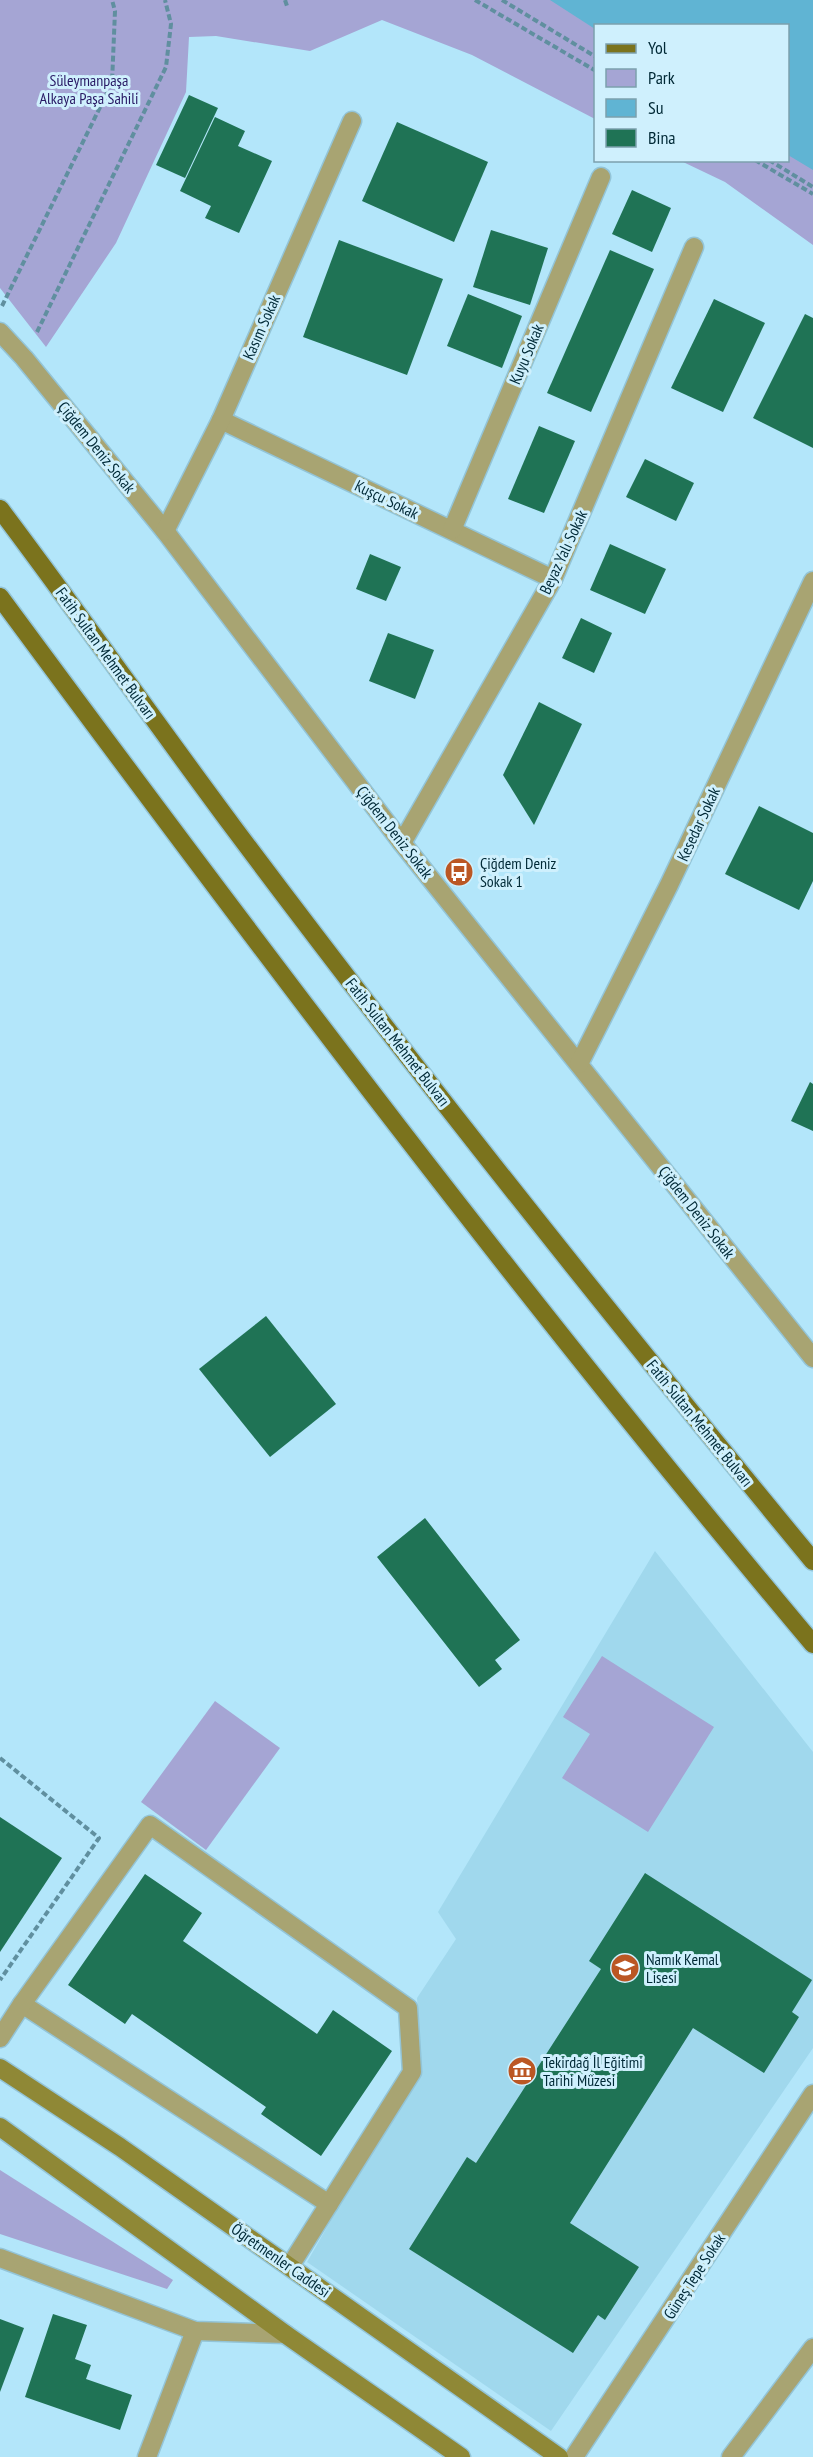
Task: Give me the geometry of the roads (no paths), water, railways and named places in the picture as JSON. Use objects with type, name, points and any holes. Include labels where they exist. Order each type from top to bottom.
[{"type":"main road","name":"Fatih Sultan Mehmet Bulvarı","points":[[0,509],[233,827],[410,1058],[668,1385],[813,1561]]},
{"type":"main road","points":[[0,597],[219,894],[552,1326],[676,1481],[813,1644]]},
{"type":"main road","name":"Öğretmenler Caddesi","points":[[0,2068],[120,2147],[559,2457]]},
{"type":"main road","points":[[0,2127],[285,2334],[461,2457]]},
{"type":"street","name":"Kasım Sokak","points":[[165,531],[220,420],[352,121]]},
{"type":"street","name":"Kuyu Sokak","points":[[452,530],[601,177]]},
{"type":"street","name":"Beyaz Yalı Sokak","points":[[402,843],[553,579],[694,247]]},
{"type":"street","name":"Çiğdem Deniz Sokak","points":[[0,332],[24,358],[165,531],[402,843],[813,1358]]},
{"type":"street","name":"Kuşçu Sokak","points":[[220,420],[553,579]]},
{"type":"street","name":"Kesedar Sokak","points":[[579,1064],[674,875],[813,581]]},
{"type":"street","points":[[0,2038],[150,1825],[408,2008],[412,2072],[290,2266]]},
{"type":"street","points":[[22,2004],[329,2204]]},
{"type":"street","name":"Güneş Tepe Sokak","points":[[574,2457],[813,2094]]},
{"type":"street","points":[[0,2258],[195,2331],[285,2334]]},
{"type":"street","points":[[147,2457],[195,2331]]},
{"type":"street","points":[[731,2457],[813,2348]]},
{"type":"water","points":[[550,0],[813,0],[813,170],[789,156],[789,24],[594,24],[594,28]]},
{"type":"place","name":"Çiğdem Deniz Sokak 1","points":[[459,872]]},
{"type":"place","name":"Namık Kemal Lisesi","points":[[625,1968]]},
{"type":"place","name":"Tekirdağ İl Eğitimi Tarihi Müzesi","points":[[522,2071]]},
{"type":"park label","name":"Süleymanpaşa Alkaya Paşa Sahili","points":[[89,89]]}]
